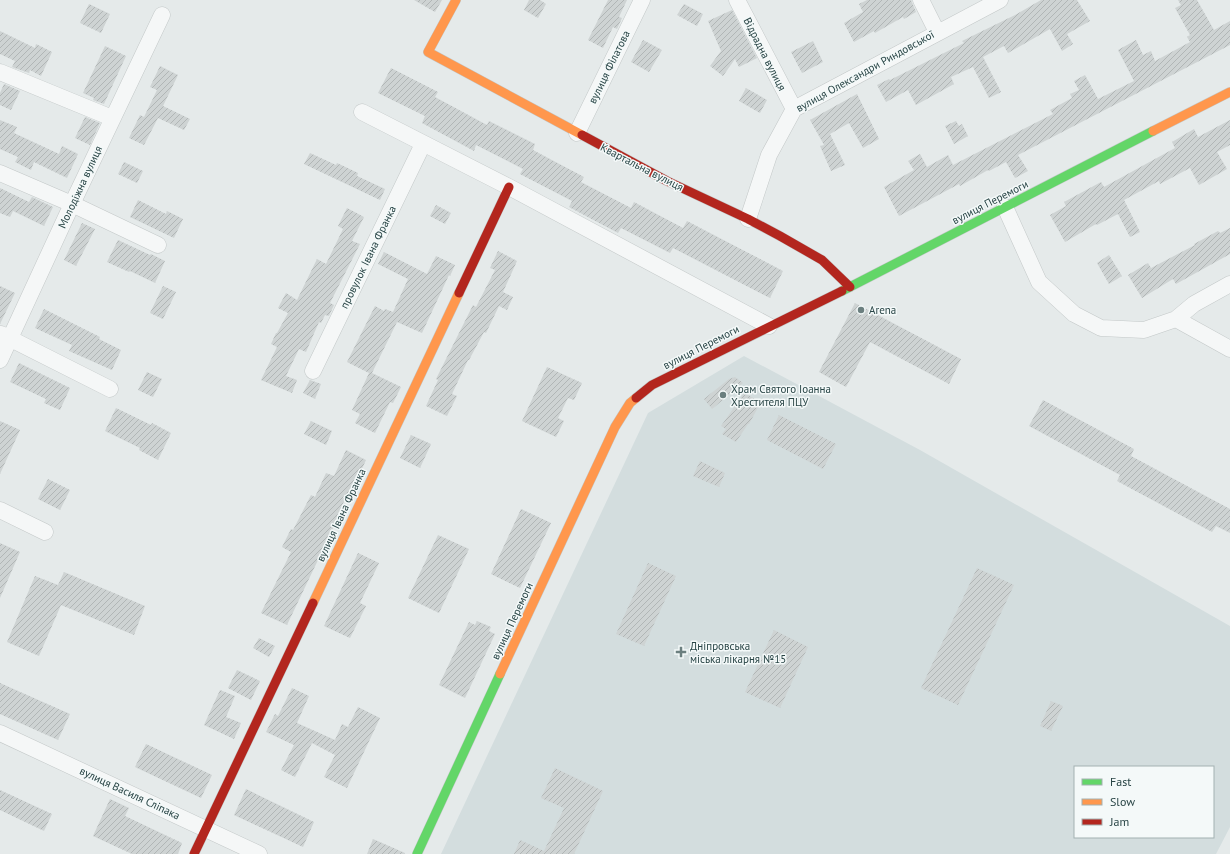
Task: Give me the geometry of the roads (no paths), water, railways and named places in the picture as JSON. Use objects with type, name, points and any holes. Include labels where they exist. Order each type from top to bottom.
[{"type":"street","name":"Квартальна вулиця","points":[[456,0],[428,52],[667,181],[748,219],[822,260],[850,286]]},
{"type":"street","name":"вулиця Філатова","points":[[577,133],[642,0]]},
{"type":"street","name":"Відрадна вулиця","points":[[737,0],[794,109]]},
{"type":"street","points":[[921,0],[937,32]]},
{"type":"street","name":"вулиця Олександри Риндовської","points":[[748,219],[769,155],[794,109],[1000,0]]},
{"type":"street","name":"Молодіжна вулиця","points":[[0,360],[5,336],[72,204],[162,15]]},
{"type":"street","points":[[0,72],[112,118]]},
{"type":"street","name":"вулиця Перемоги","points":[[417,854],[615,427],[630,404],[652,385],[850,286],[1230,92]]},
{"type":"street","points":[[362,112],[509,187],[769,326]]},
{"type":"street","name":"провулок Івана Франка","points":[[313,371],[423,144]]},
{"type":"street","points":[[0,173],[72,204],[158,245]]},
{"type":"street","name":"вулиця Івана Франка","points":[[194,854],[509,187]]},
{"type":"street","points":[[1005,207],[1039,282],[1074,314],[1101,328],[1144,330],[1176,319],[1194,304],[1230,284]]},
{"type":"street","points":[[1176,319],[1230,349]]},
{"type":"street","points":[[5,336],[110,389]]},
{"type":"street","points":[[0,510],[45,532]]},
{"type":"street","name":"вулиця Василя Сліпака","points":[[0,733],[259,854]]},
{"type":"place","name":"Arena","points":[[861,310]]},
{"type":"place","name":"Храм Святого Іоанна Хрестителя ПЦУ","points":[[723,395]]},
{"type":"place","name":"Дніпровська міська лікарня №15","points":[[681,652]]}]
